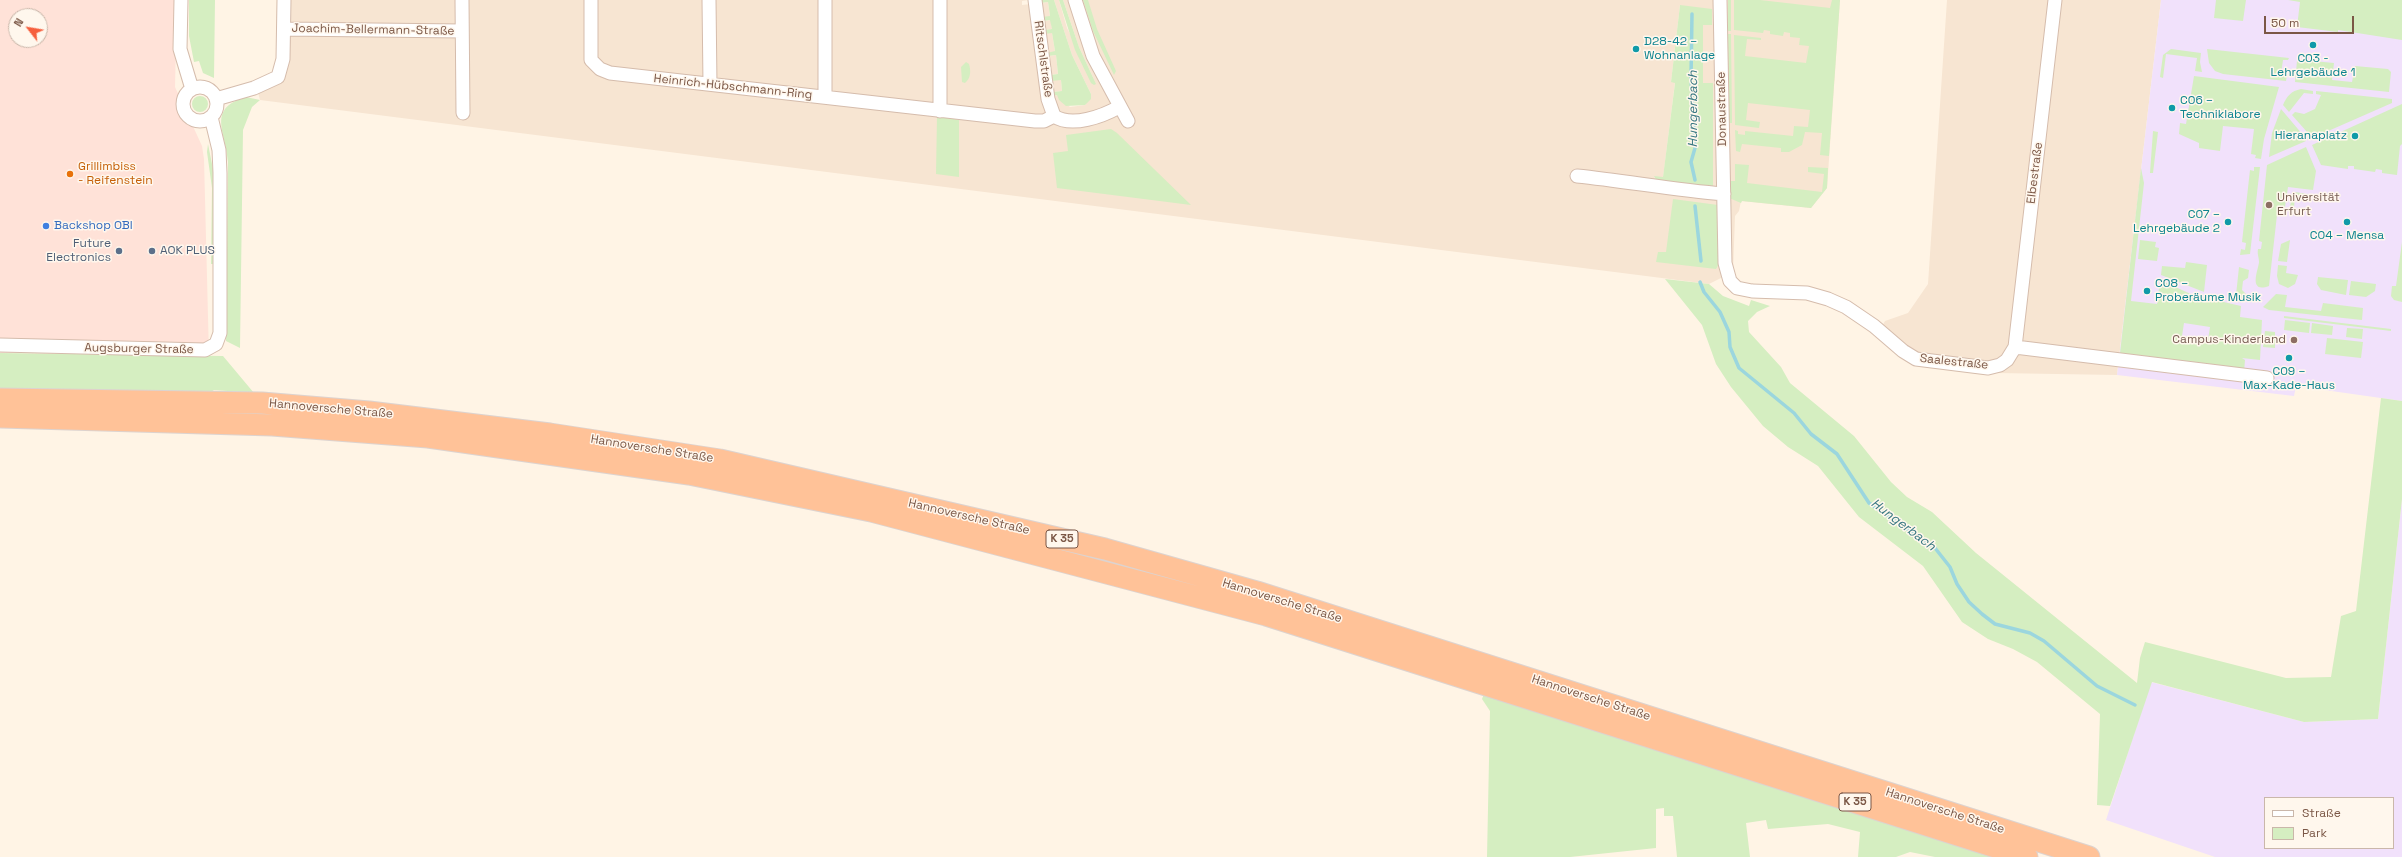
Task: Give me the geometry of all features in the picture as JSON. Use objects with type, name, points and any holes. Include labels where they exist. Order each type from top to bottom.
[{"type":"highway","name":"Hannoversche Straße","points":[[0,399],[262,403],[369,412],[550,434],[728,461],[1105,549],[1257,592],[2089,857]]},
{"type":"highway","name":"Hannoversche Straße","points":[[0,417],[272,425],[428,437],[689,474],[864,510],[1266,615],[2027,857]]},
{"type":"street","points":[[181,0],[180,49],[192,89]]},
{"type":"street","points":[[211,117],[202,121],[191,119],[187,116],[183,106],[183,100],[192,89],[206,88],[216,99],[254,88],[278,77],[283,59],[284,0]]},
{"type":"street","name":"Joachim-Bellermann-Straße","points":[[462,0],[462,113]]},
{"type":"street","name":"Heinrich-Hübschmann-Ring","points":[[591,0],[591,60],[600,69],[610,73],[1044,122],[1054,116],[1064,120],[1078,120],[1100,116],[1119,107]]},
{"type":"street","points":[[709,0],[710,84]]},
{"type":"street","points":[[825,0],[825,97]]},
{"type":"street","points":[[940,0],[940,110]]},
{"type":"street","name":"Ritschlstraße","points":[[1035,0],[1048,99],[1054,116]]},
{"type":"street","points":[[1075,0],[1093,56],[1119,107],[1128,121]]},
{"type":"street","name":"Donaustraße","points":[[1720,0],[1725,263],[1728,277]]},
{"type":"street","name":"Elbestraße","points":[[2015,347],[2054,0]]},
{"type":"street","name":"Joachim-Bellermann-Straße","points":[[284,29],[462,31]]},
{"type":"street","name":"Augsburger Straße","points":[[0,345],[205,350],[216,344],[220,333],[220,173],[219,150],[211,117],[216,109],[216,99]]},
{"type":"street","points":[[1577,176],[1647,184],[1660,188],[1724,194]]},
{"type":"street","name":"Saalestraße","points":[[1728,277],[1733,285],[1744,290],[1807,293],[1837,302],[1874,326],[1903,352],[1916,359],[1988,368],[2000,365],[2007,360],[2015,347]]},
{"type":"street","points":[[2015,347],[2267,378]]},
{"type":"shaded area","points":[[0,0],[177,0],[175,87],[202,146],[204,159],[209,356],[0,353]]},
{"type":"shaded area","points":[[277,0],[1028,0],[1022,1],[1022,5],[1048,2],[1050,16],[1043,21],[1051,20],[1052,29],[1044,30],[1052,33],[1055,51],[1048,56],[1056,55],[1058,74],[1050,75],[1061,80],[1062,91],[1053,92],[1053,96],[1057,95],[1070,107],[1085,105],[1091,94],[1072,55],[1054,0],[1059,0],[1067,28],[1096,84],[1079,47],[1063,0],[1728,0],[1728,31],[1731,31],[1731,0],[1840,0],[1827,188],[1811,208],[1741,201],[1739,211],[1735,216],[1733,272],[1709,284],[260,100],[255,81],[272,74],[276,67]],"holes":[[[1680,5],[1703,25],[1703,83],[1713,84],[1665,183],[1654,177],[1663,178],[1675,82],[1671,82]]]},
{"type":"shaded area","points":[[1947,0],[2161,0],[2117,375],[1996,373],[1933,366],[1877,336],[1885,321],[1908,313],[1928,284]]},
{"type":"shaded area","name":"Universität Erfurt","points":[[2161,0],[2402,0],[2402,401],[2296,386],[2294,396],[2117,375]]},
{"type":"shaded area","points":[[2402,499],[2402,857],[2215,857],[2106,820],[2151,682],[2304,722],[2378,719]]},
{"type":"green space","points":[[189,0],[215,0],[214,78],[203,73],[199,61],[194,62],[189,36]]},
{"type":"green space","points":[[1040,0],[1054,0],[1072,55],[1091,94],[1091,99],[1085,105],[1066,106],[1059,100],[1057,95],[1053,96],[1053,92],[1062,91],[1061,80],[1051,81],[1050,75],[1058,74],[1056,55],[1048,56],[1047,53],[1055,51],[1052,33],[1044,34],[1044,30],[1052,29],[1050,20],[1043,21],[1042,17],[1050,16],[1048,2],[1040,3]]},
{"type":"green space","points":[[1059,0],[1063,0],[1079,47],[1096,84],[1094,85],[1091,83],[1075,50]]},
{"type":"green space","points":[[1083,0],[1088,0],[1097,29],[1116,71],[1114,75],[1093,31]]},
{"type":"green space","points":[[1728,0],[1731,0],[1731,31],[1728,31]]},
{"type":"green space","points":[[1734,0],[1760,0],[1830,8],[1832,0],[1840,0],[1829,156],[1820,155],[1822,133],[1805,132],[1802,145],[1789,152],[1781,152],[1781,148],[1742,144],[1740,152],[1736,151],[1735,130],[1738,131],[1738,134],[1745,135],[1745,131],[1793,136],[1794,126],[1808,127],[1810,110],[1748,103],[1746,120],[1760,122],[1759,128],[1735,125],[1734,35],[1761,38],[1761,40],[1747,39],[1745,56],[1806,63],[1809,46],[1799,45],[1800,38],[1790,37],[1790,33],[1784,32],[1783,36],[1770,34],[1770,31],[1764,30],[1763,33],[1734,30]]},
{"type":"green space","points":[[2216,0],[2246,0],[2243,21],[2214,18]]},
{"type":"green space","points":[[2288,0],[2402,0],[2402,40],[2338,30],[2338,32],[2297,27],[2300,2]]},
{"type":"green space","points":[[1680,5],[1712,9],[1712,25],[1703,25],[1703,83],[1713,83],[1713,187],[1657,181],[1654,176],[1663,177],[1675,83],[1671,82]]},
{"type":"green space","points":[[1728,34],[1731,34],[1732,123],[1729,123]]},
{"type":"green space","points":[[2171,49],[2201,53],[2200,62],[2202,72],[2195,71],[2197,58],[2166,54],[2163,78],[2160,77],[2163,55]]},
{"type":"green space","points":[[2207,49],[2289,58],[2288,60],[2283,60],[2281,74],[2287,75],[2286,81],[2223,74],[2215,71],[2209,63]]},
{"type":"green space","points":[[2303,60],[2334,63],[2332,80],[2352,82],[2355,66],[2388,69],[2391,72],[2389,92],[2295,82],[2297,61]]},
{"type":"green space","points":[[966,62],[969,64],[970,72],[965,83],[962,82],[961,67]]},
{"type":"green space","points":[[2194,76],[2279,87],[2264,139],[2261,159],[2255,158],[2256,155],[2251,154],[2254,129],[2223,126],[2220,151],[2199,148],[2199,143],[2179,134],[2180,123],[2186,124]]},
{"type":"green space","points":[[2301,89],[2313,91],[2313,94],[2304,93],[2289,112],[2283,105],[2292,93]]},
{"type":"green space","points":[[2316,91],[2392,99],[2392,103],[2310,139],[2307,132],[2292,115],[2295,112],[2304,114],[2315,109],[2321,95],[2316,94]]},
{"type":"green space","points":[[197,96],[203,96],[208,101],[206,110],[203,112],[197,112],[192,107],[192,101]]},
{"type":"green space","points":[[246,97],[260,100],[252,107],[243,130],[240,348],[226,341],[228,162],[221,122],[222,115],[226,108],[234,102]]},
{"type":"green space","points":[[2402,104],[2402,144],[2400,146],[2397,175],[2382,173],[2382,170],[2376,169],[2375,172],[2354,169],[2354,166],[2348,166],[2348,169],[2321,165],[2312,145]]},
{"type":"green space","points":[[2281,109],[2303,135],[2306,141],[2269,157],[2272,133]]},
{"type":"green space","points":[[937,116],[959,120],[959,177],[936,174]]},
{"type":"green space","points":[[1111,129],[1117,133],[1191,205],[1057,188],[1053,153],[1068,151],[1066,135]]},
{"type":"green space","points":[[2153,131],[2158,132],[2153,173],[2150,173]]},
{"type":"green space","points":[[208,144],[214,174],[214,264],[211,264],[212,188],[207,152]]},
{"type":"green space","points":[[2306,147],[2316,171],[2313,190],[2288,187],[2285,207],[2278,206],[2269,286],[2262,288],[2256,284],[2256,274],[2259,262],[2258,249],[2261,249],[2262,242],[2259,241],[2267,165]]},
{"type":"green space","points":[[1735,164],[1749,165],[1747,183],[1822,192],[1824,174],[1808,172],[1808,167],[1828,168],[1827,188],[1811,208],[1742,201],[1741,203],[1729,198],[1730,181],[1735,181]]},
{"type":"green space","points":[[2254,167],[2260,167],[2250,254],[2240,255],[2241,249],[2245,250],[2246,243],[2242,242],[2250,170],[2254,171]]},
{"type":"green space","points":[[2141,168],[2144,183],[2131,301],[2157,304],[2160,280],[2193,295],[2241,306],[2240,317],[2262,320],[2260,360],[2242,358],[2245,360],[2244,372],[2227,370],[2227,366],[2120,353]],"holes":[[[2184,323],[2210,327],[2208,340],[2182,336]]]},
{"type":"green space","points":[[2295,192],[2313,195],[2313,197],[2295,195],[2294,208],[2290,207],[2292,196]]},
{"type":"green space","points":[[1673,199],[1718,205],[1720,262],[1716,269],[1656,262],[1658,252],[1666,252]]},
{"type":"green space","points":[[2140,240],[2156,242],[2155,247],[2159,248],[2157,261],[2138,259]]},
{"type":"green space","points":[[2290,240],[2287,262],[2278,261],[2281,244]]},
{"type":"green space","points":[[2402,242],[2402,302],[2394,300],[2391,296],[2392,286],[2396,286]]},
{"type":"green space","points":[[2186,262],[2207,265],[2204,292],[2161,275],[2162,266],[2185,268]]},
{"type":"green space","points":[[2278,265],[2287,266],[2286,273],[2298,275],[2295,284],[2288,288],[2279,284],[2277,276]]},
{"type":"green space","points":[[2239,267],[2249,270],[2248,278],[2243,281],[2242,290],[2246,294],[2245,300],[2242,302],[2229,298],[2230,295],[2236,295]]},
{"type":"green space","points":[[2318,277],[2348,280],[2346,295],[2321,290],[2317,284]]},
{"type":"green space","points":[[1665,279],[1709,284],[1723,296],[1749,306],[1751,300],[1770,306],[1757,312],[1748,321],[1749,332],[1781,367],[1790,383],[1854,436],[1891,482],[1907,497],[1932,512],[1976,553],[2137,683],[2140,658],[2145,642],[2286,678],[2331,677],[2341,616],[2356,611],[2381,398],[2402,401],[2402,499],[2378,719],[2304,722],[2152,682],[2110,806],[2097,805],[2100,714],[2037,662],[2013,649],[1988,639],[1962,622],[1923,566],[1859,517],[1818,466],[1788,447],[1763,426],[1731,387],[1716,364],[1702,325]]},
{"type":"green space","points":[[2351,281],[2376,284],[2375,291],[2366,297],[2349,295]]},
{"type":"green space","points":[[2276,294],[2287,295],[2285,307],[2321,311],[2323,303],[2363,308],[2362,320],[2269,310],[2263,307]]},
{"type":"green space","points":[[2284,316],[2391,329],[2391,331],[2284,318]]},
{"type":"green space","points":[[2285,320],[2310,323],[2309,333],[2284,330]]},
{"type":"green space","points":[[2312,323],[2333,326],[2332,335],[2311,333]]},
{"type":"green space","points":[[2347,328],[2363,329],[2362,339],[2346,337]]},
{"type":"green space","points":[[2265,331],[2275,332],[2275,348],[2263,347]]},
{"type":"green space","points":[[2327,338],[2363,342],[2361,358],[2325,354]]},
{"type":"green space","points":[[0,353],[223,356],[254,393],[214,390],[206,395],[0,391]]},
{"type":"green space","points":[[1484,694],[2004,857],[1935,857],[1910,852],[1896,857],[1858,857],[1860,832],[1828,824],[1768,829],[1766,820],[1746,823],[1750,857],[1677,857],[1673,816],[1664,816],[1664,808],[1656,809],[1656,848],[1570,857],[1487,857],[1490,711],[1482,699]]},
{"type":"waterway","name":"Hungerbach","points":[[1692,14],[1691,78],[1695,148],[1691,162],[1695,180]]},
{"type":"waterway","name":"Hungerbach","points":[[1695,206],[1701,261]]},
{"type":"waterway","name":"Hungerbach","points":[[1700,282],[1704,292],[1720,312],[1729,332],[1730,347],[1739,368],[1794,413],[1811,434],[1837,454],[1869,503],[1935,548],[1950,567],[1957,584],[1969,602],[1995,624],[2030,633],[2044,641],[2097,686],[2135,705]]},
{"type":"place","name":"C03 - Lehrgebäude 1","points":[[2313,45]]},
{"type":"place","name":"D28-42 – Wohnanlage","points":[[1636,49]]},
{"type":"place","name":"C06 – Techniklabore","points":[[2172,108]]},
{"type":"place","name":"Hieranaplatz","points":[[2355,136]]},
{"type":"place","name":"Grillimbiss - Reifenstein","points":[[70,174]]},
{"type":"place","name":"Universität Erfurt","points":[[2269,205]]},
{"type":"place","name":"C07 – Lehrgebäude 2","points":[[2228,222]]},
{"type":"place","name":"C04 – Mensa","points":[[2347,222]]},
{"type":"place","name":"Backshop OBI","points":[[46,226]]},
{"type":"place","name":"Future Electronics","points":[[119,251]]},
{"type":"place","name":"AOK PLUS","points":[[152,251]]},
{"type":"place","name":"C08 – Proberäume Musik","points":[[2147,291]]},
{"type":"place","name":"Campus-Kinderland","points":[[2294,340]]},
{"type":"place","name":"C09 – Max-Kade-Haus","points":[[2289,358]]}]
